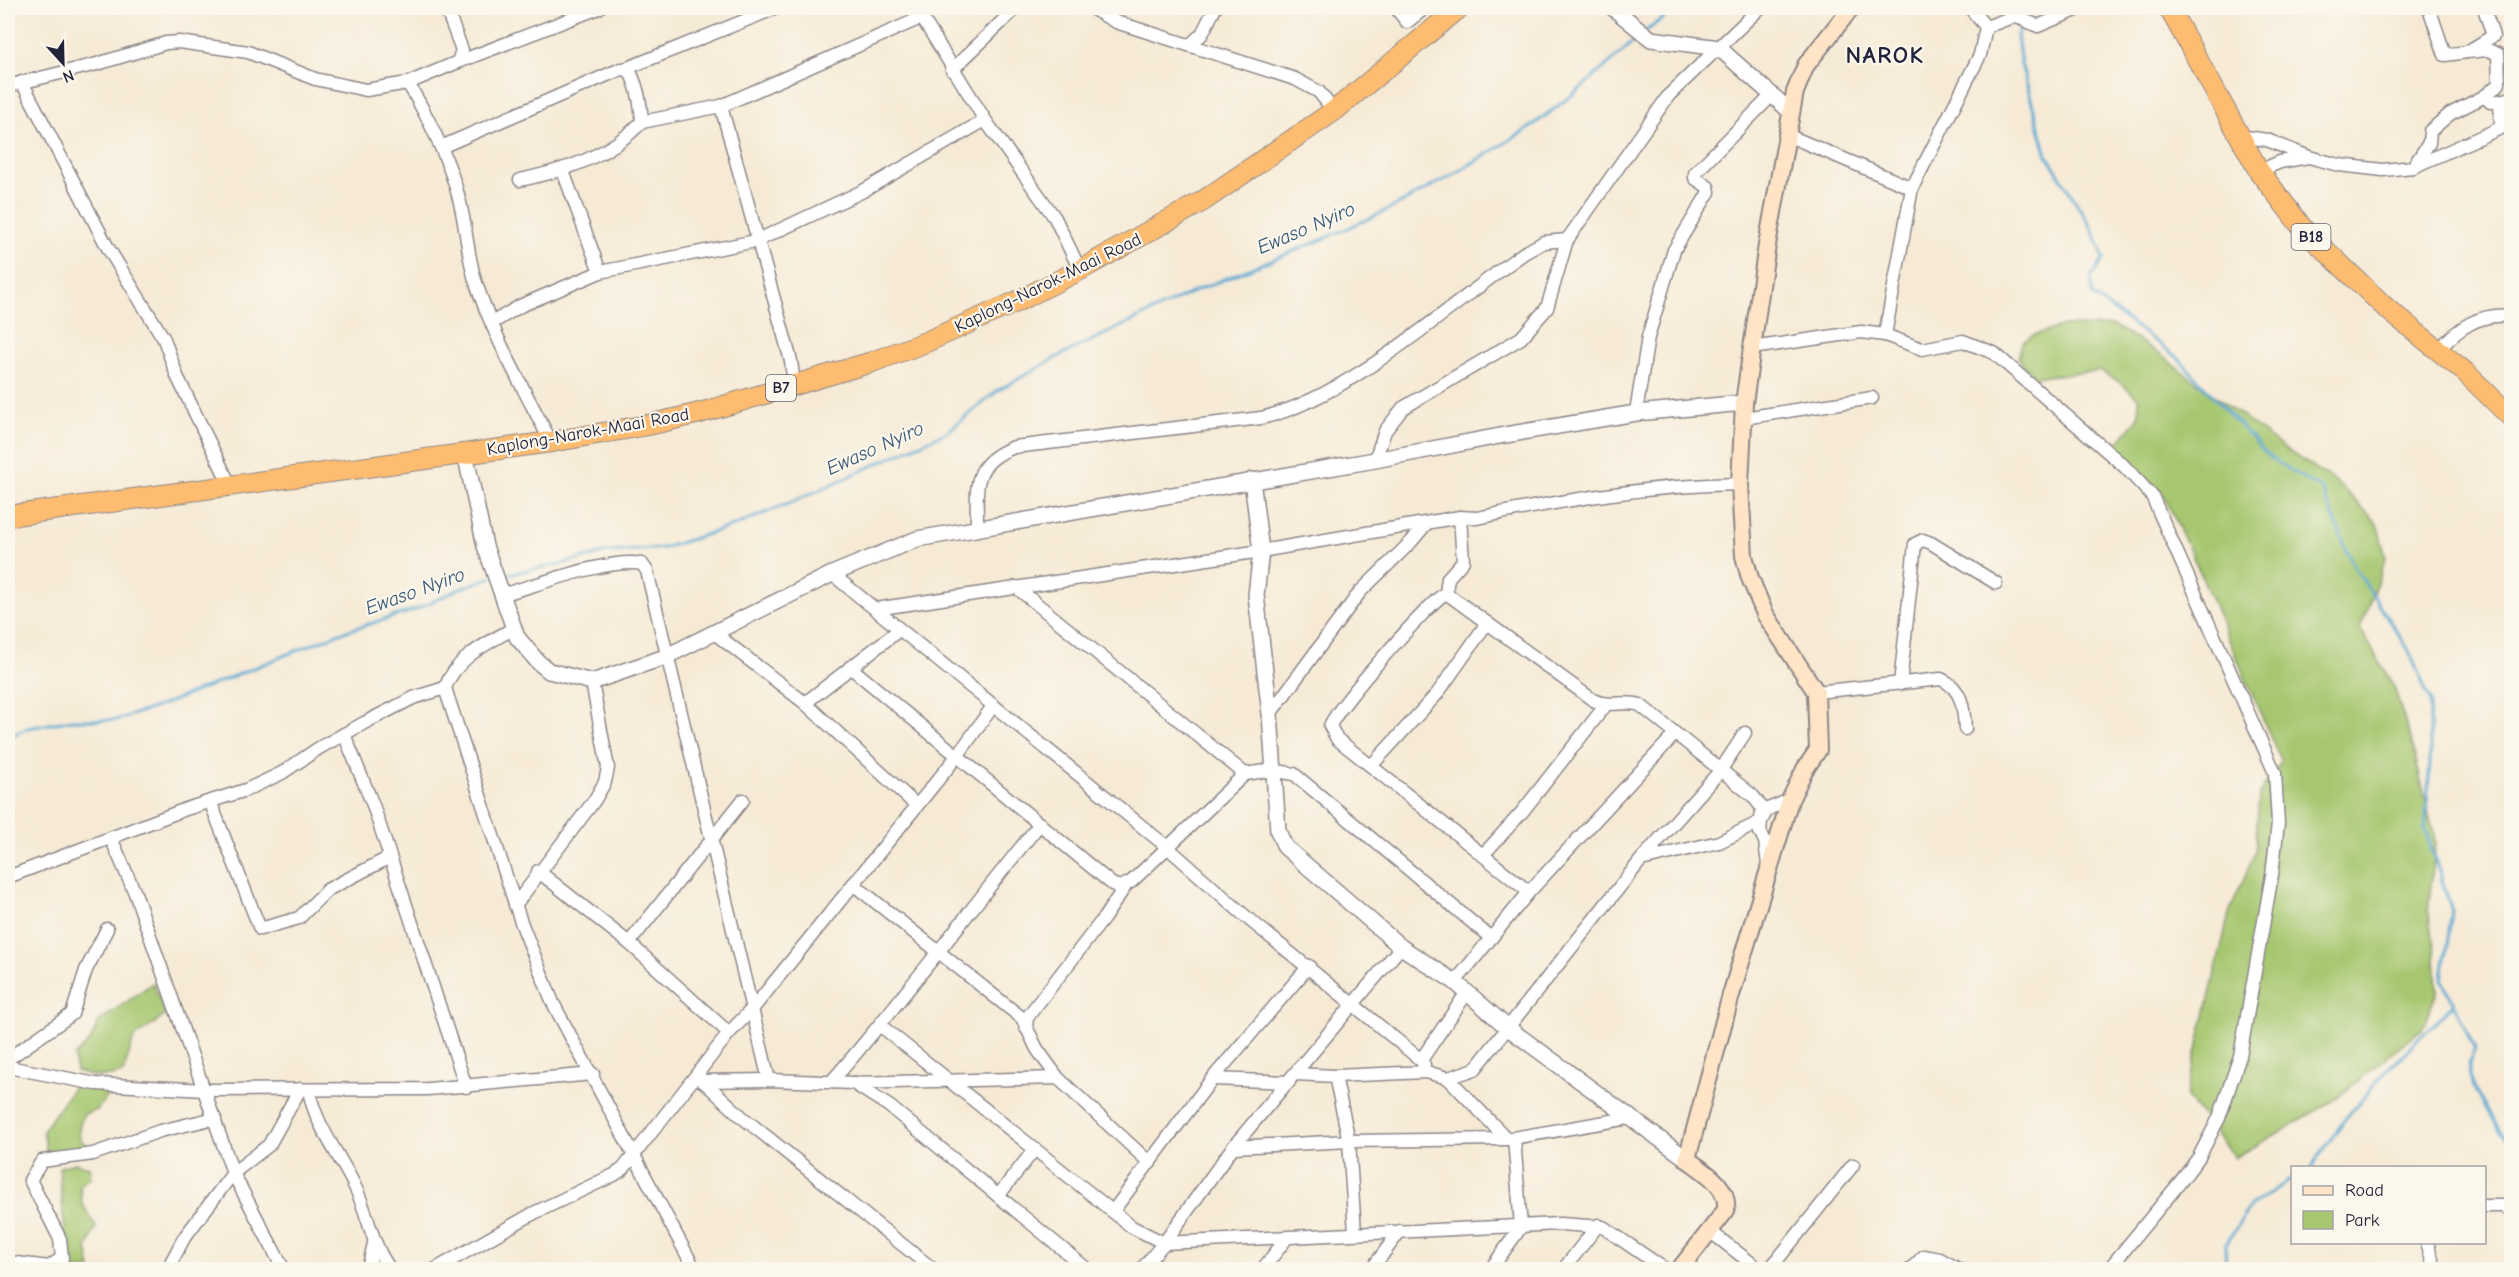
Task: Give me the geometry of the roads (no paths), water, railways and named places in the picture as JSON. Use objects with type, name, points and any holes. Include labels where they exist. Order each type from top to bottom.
[{"type":"highway","name":"Kaplong-Narok-Maai Road","points":[[8,516],[551,442],[648,425],[700,413],[872,362],[926,342],[1080,270],[1203,201],[1334,111],[1459,8]]},
{"type":"highway","name":"B18","points":[[2169,8],[2259,171],[2304,230],[2386,308],[2465,372],[2511,418]]},
{"type":"main road","points":[[1679,1269],[1723,1216],[1727,1201],[1714,1180],[1687,1159],[1731,995],[1790,800],[1805,769],[1818,750],[1816,692],[1765,614],[1750,578],[1741,527],[1740,484],[1744,410],[1752,348],[1791,112],[1806,65],[1851,8]]},
{"type":"street","points":[[447,8],[462,50],[458,62]]},
{"type":"street","points":[[8,86],[166,43],[179,42],[248,52],[315,79],[366,90],[408,82],[599,8]]},
{"type":"street","points":[[441,147],[776,8]]},
{"type":"street","points":[[952,70],[1016,8]]},
{"type":"street","points":[[1091,8],[1116,22],[1308,84],[1334,111]]},
{"type":"street","points":[[1190,45],[1202,34],[1215,8]]},
{"type":"street","points":[[1396,8],[1407,22],[1425,8]]},
{"type":"street","points":[[1613,8],[1651,39],[1719,48],[1791,112]]},
{"type":"street","points":[[1375,460],[1385,431],[1403,408],[1521,338],[1536,324],[1554,292],[1567,240],[1669,95],[1760,8]]},
{"type":"street","points":[[1970,8],[1986,27]]},
{"type":"street","points":[[1986,27],[2015,16],[2038,26],[2081,8]]},
{"type":"street","points":[[2413,167],[2429,143],[2430,130],[2450,114],[2485,96],[2499,84],[2498,54],[2488,50],[2445,55],[2429,8]]},
{"type":"street","points":[[2467,52],[2493,36],[2484,8]]},
{"type":"street","points":[[520,180],[563,171],[614,147],[642,122],[721,106],[920,12],[952,70],[984,120],[1055,218],[1080,270]]},
{"type":"street","points":[[1886,335],[1912,188],[1980,55],[1986,27]]},
{"type":"street","points":[[625,69],[632,75],[637,90],[642,122]]},
{"type":"street","points":[[22,82],[108,248],[164,339],[177,376],[231,487]]},
{"type":"street","points":[[408,82],[441,147],[458,196],[464,219],[465,243],[476,281],[492,323],[551,442]]},
{"type":"street","points":[[1636,413],[1648,337],[1674,250],[1709,192],[1708,187],[1695,178],[1695,173],[1773,94]]},
{"type":"street","points":[[2239,136],[2267,140],[2309,157],[2361,168],[2398,170],[2413,167],[2506,125],[2506,100],[2490,102],[2485,96]]},
{"type":"street","points":[[721,106],[756,241],[780,322],[794,384]]},
{"type":"street","points":[[492,323],[520,306],[600,272],[756,241],[863,191],[984,120]]},
{"type":"street","points":[[1787,135],[1912,188]]},
{"type":"street","points":[[2259,171],[2280,162],[2309,157]]},
{"type":"street","points":[[563,171],[600,272]]},
{"type":"street","points":[[977,526],[976,483],[989,460],[1004,451],[1014,447],[1261,418],[1288,412],[1306,404],[1369,365],[1524,254],[1544,242],[1567,240]]},
{"type":"street","points":[[2438,351],[2448,338],[2482,316],[2511,316]]},
{"type":"street","points":[[1752,348],[1861,332],[1886,335],[1922,349],[1963,341],[1994,353],[2124,466],[2152,496],[2275,772],[2278,822],[2272,875],[2240,1056],[2220,1118],[2199,1156],[2181,1181],[2108,1269]]},
{"type":"street","points":[[465,453],[485,546],[514,628],[524,645],[549,671],[592,682],[665,657],[832,574],[917,539],[977,526],[1375,460],[1636,413],[1744,410],[1872,398]]},
{"type":"street","points":[[1252,480],[1261,551],[1256,596],[1270,714],[1272,770],[1278,831],[1284,847],[1401,947],[1460,988],[1508,1028],[1687,1159]]},
{"type":"street","points":[[875,609],[1261,551],[1460,517],[1476,518],[1599,496],[1670,488],[1740,484]]},
{"type":"street","points":[[1460,517],[1463,561],[1448,578],[1446,593],[1428,609],[1331,723],[1332,734],[1529,892]]},
{"type":"street","points":[[1270,714],[1360,592],[1411,542],[1427,522]]},
{"type":"street","points":[[1900,684],[1915,544],[1923,540],[1931,543],[1996,583]]},
{"type":"street","points":[[501,595],[632,562],[642,564],[647,571],[665,657],[754,1008],[769,1080]]},
{"type":"street","points":[[832,574],[1166,846],[1245,916],[1309,966],[1421,1060],[1426,1072]]},
{"type":"street","points":[[1016,587],[1245,774]]},
{"type":"street","points":[[1446,593],[1593,700],[1605,706]]},
{"type":"street","points":[[1371,765],[1437,694],[1487,623]]},
{"type":"street","points":[[8,877],[210,801],[246,790],[282,773],[344,734],[413,699],[445,687],[455,669],[474,651],[514,628]]},
{"type":"street","points":[[806,704],[899,630]]},
{"type":"street","points":[[713,632],[806,704],[915,805]]},
{"type":"street","points":[[850,667],[1112,884],[1126,885]]},
{"type":"street","points":[[1816,692],[1941,679],[1951,683],[1960,695],[1965,729]]},
{"type":"street","points":[[515,904],[594,801],[608,774],[592,682]]},
{"type":"street","points":[[445,687],[515,904],[554,1003],[695,1269]]},
{"type":"street","points":[[1483,855],[1521,812],[1605,706],[1627,701],[1640,705],[1758,802],[1762,808],[1760,822],[1769,875]]},
{"type":"street","points":[[434,1269],[534,1213],[614,1176],[623,1169],[633,1153],[700,1078],[729,1033],[754,1008],[915,805],[958,755],[993,706]]},
{"type":"street","points":[[1212,1079],[1426,1072],[1448,1077],[1475,1069],[1641,860],[1720,771],[1745,733]]},
{"type":"street","points":[[344,734],[358,764],[466,1087]]},
{"type":"street","points":[[1421,1060],[1460,988],[1491,938],[1529,892],[1675,734]]},
{"type":"street","points":[[1026,1029],[1027,1018],[1104,918],[1126,885],[1245,774],[1272,770],[1294,774],[1491,938]]},
{"type":"street","points":[[629,944],[743,800]]},
{"type":"street","points":[[1641,860],[1719,842],[1760,822],[1768,809],[1790,800]]},
{"type":"street","points":[[210,801],[260,929],[299,918],[327,890],[390,857]]},
{"type":"street","points":[[832,1081],[881,1026],[938,949],[1040,824]]},
{"type":"street","points":[[111,838],[135,893],[233,1173],[284,1269]]},
{"type":"street","points":[[538,872],[629,944],[729,1033]]},
{"type":"street","points":[[853,884],[938,949],[1022,1018],[1026,1029],[1058,1078],[1150,1163]]},
{"type":"street","points":[[8,1059],[72,1014],[86,970],[107,929]]},
{"type":"street","points":[[1141,1269],[1164,1243],[1233,1147],[1355,1006],[1401,947]]},
{"type":"street","points":[[1113,1211],[1212,1079],[1309,966]]},
{"type":"street","points":[[881,1026],[1132,1227],[1164,1243],[1286,1239],[1355,1233],[1560,1224],[1598,1225],[1666,1269]]},
{"type":"street","points":[[8,1067],[96,1084],[205,1090],[466,1087],[593,1074]]},
{"type":"street","points":[[1335,1076],[1349,1141],[1355,1233]]},
{"type":"street","points":[[1448,1077],[1510,1139],[1521,1227],[1490,1269]]},
{"type":"street","points":[[700,1078],[853,1083],[1058,1078]]},
{"type":"street","points":[[700,1078],[742,1117],[934,1269]]},
{"type":"street","points":[[853,1083],[889,1106],[1088,1269]]},
{"type":"street","points":[[167,1269],[184,1238],[233,1173],[269,1145],[304,1090]]},
{"type":"street","points":[[304,1090],[356,1189],[370,1223],[374,1243],[391,1269]]},
{"type":"street","points":[[8,1262],[49,1267],[62,1258],[60,1239],[30,1180],[42,1161],[93,1154],[160,1131],[214,1118]]},
{"type":"street","points":[[1233,1147],[1349,1141],[1510,1139],[1629,1118]]},
{"type":"street","points":[[998,1196],[1034,1150]]},
{"type":"street","points":[[1768,1269],[1853,1165]]},
{"type":"street","points":[[2486,1206],[2502,1206],[2511,1211]]},
{"type":"street","points":[[1563,1269],[1598,1225]]},
{"type":"street","points":[[1371,1269],[1400,1231]]},
{"type":"street","points":[[1711,1232],[1760,1269]]},
{"type":"street","points":[[1262,1269],[1286,1239]]},
{"type":"street","points":[[368,1269],[374,1243]]},
{"type":"street","points":[[2428,1244],[2435,1269]]},
{"type":"street","points":[[1910,1269],[1923,1256],[1940,1259],[1960,1269]]},
{"type":"waterway","name":"Ewaso Nyiro","points":[[1647,30],[1677,8]]},
{"type":"waterway","points":[[2025,18],[2029,8]]},
{"type":"waterway","points":[[2022,24],[2017,36],[2021,64],[2047,155],[2093,230],[2104,259],[2091,276],[2092,295],[2177,357],[2270,458],[2322,489],[2352,563],[2408,649],[2430,700],[2430,763],[2425,829],[2452,911],[2442,978],[2475,1049],[2470,1060],[2471,1081],[2492,1119],[2512,1143]]},
{"type":"waterway","name":"Ewaso Nyiro","points":[[502,575],[562,564],[607,552],[664,548],[736,525],[947,432],[997,391],[1057,357],[1195,291],[1326,238],[1392,208],[1456,173],[1528,129],[1580,89],[1640,36]]},
{"type":"waterway","name":"Ewaso Nyiro","points":[[8,737],[28,728],[72,720],[116,720],[160,706],[340,633],[415,610],[459,589],[492,577]]},
{"type":"waterway","points":[[2312,1166],[2345,1119],[2390,1067],[2453,1005]]},
{"type":"waterway","points":[[2226,1270],[2225,1246],[2250,1206],[2291,1180]]},
{"type":"district","name":"NAROK","points":[[1885,55]]}]
